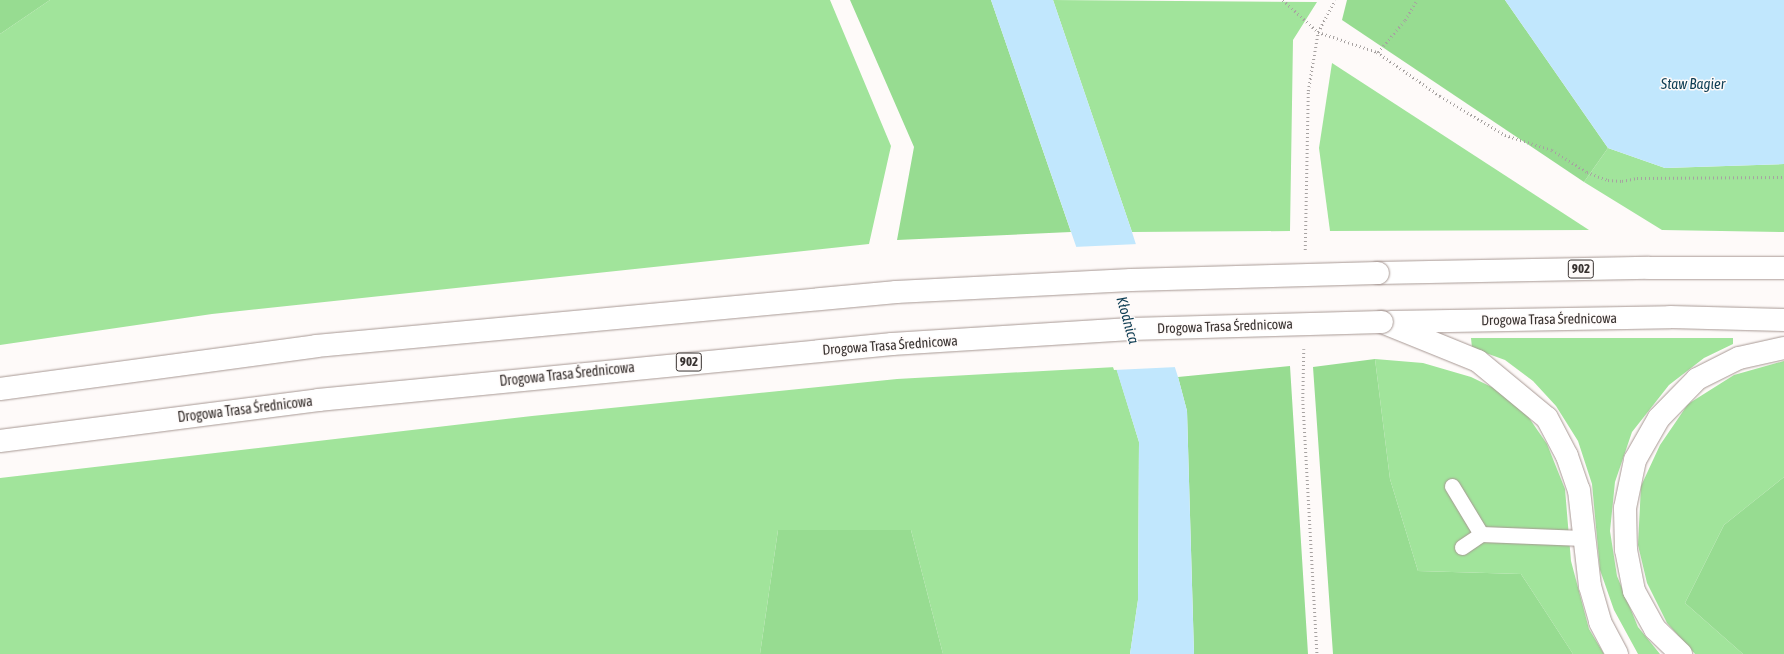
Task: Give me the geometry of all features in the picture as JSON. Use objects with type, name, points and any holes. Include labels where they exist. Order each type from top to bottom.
[{"type":"main road","name":"902","points":[[0,389],[316,346],[896,292],[1131,280],[1378,273],[1649,268],[1784,268]]},
{"type":"main road","name":"Drogowa Trasa Średnicowa","points":[[0,441],[318,400],[892,344],[1131,329],[1382,322],[1670,317],[1784,320]]},
{"type":"main road","points":[[1382,322],[1478,361],[1547,418],[1567,456],[1580,490],[1583,538],[1592,593],[1600,622],[1617,654]]},
{"type":"main road","points":[[1681,654],[1655,629],[1634,591],[1626,550],[1625,508],[1635,460],[1659,418],[1697,379],[1739,358],[1784,348]]},
{"type":"lane","points":[[1452,486],[1481,534]]},
{"type":"lane","points":[[1462,547],[1481,534],[1583,538]]},
{"type":"path","points":[[1283,0],[1318,32],[1377,52],[1440,96],[1505,135],[1552,150],[1588,172],[1608,180],[1622,181],[1638,178],[1784,177]]},
{"type":"path","points":[[1318,32],[1335,0]]},
{"type":"path","points":[[1377,52],[1405,20],[1417,0]]},
{"type":"green space","points":[[0,0],[50,0],[0,34]]},
{"type":"green space","points":[[50,0],[830,0],[891,146],[869,244],[212,314],[0,345],[0,34]]},
{"type":"green space","points":[[850,0],[991,0],[1071,232],[897,240],[914,147]]},
{"type":"green space","points":[[1053,0],[1317,2],[1293,40],[1290,231],[1132,232]]},
{"type":"green space","points":[[1347,0],[1505,0],[1608,148],[1584,182],[1342,20]]},
{"type":"green space","points":[[1332,63],[1589,230],[1330,231],[1319,148]]},
{"type":"green space","points":[[1608,148],[1665,168],[1784,164],[1784,232],[1662,230],[1584,182]]},
{"type":"green space","points":[[1471,338],[1733,338],[1733,344],[1704,358],[1669,385],[1632,432],[1615,482],[1610,531],[1617,576],[1638,627],[1660,654],[1638,654],[1614,610],[1600,570],[1592,484],[1578,441],[1556,406],[1533,381],[1505,360],[1472,348]]},
{"type":"green space","points":[[1375,359],[1423,363],[1471,377],[1500,391],[1525,412],[1547,444],[1565,489],[1571,561],[1589,629],[1604,654],[1573,654],[1521,574],[1418,571],[1390,479]]},
{"type":"green space","points":[[1375,359],[1390,479],[1418,571],[1521,574],[1573,654],[1333,654],[1313,367]]},
{"type":"green space","points":[[1784,361],[1784,477],[1724,525],[1685,603],[1743,654],[1695,654],[1667,623],[1647,583],[1638,545],[1641,486],[1660,445],[1688,404],[1734,375]]},
{"type":"green space","points":[[1290,366],[1308,654],[1194,654],[1187,411],[1178,377]]},
{"type":"green space","points":[[1116,367],[1139,442],[1138,600],[1130,654],[943,654],[911,530],[778,530],[760,654],[0,654],[0,478],[532,416],[897,379]]},
{"type":"green space","points":[[1784,477],[1784,654],[1743,654],[1685,603],[1724,525]]},
{"type":"green space","points":[[778,530],[911,530],[943,654],[760,654]]},
{"type":"water","name":"Kłodnica","points":[[991,0],[1053,0],[1132,232],[1178,377],[1187,411],[1194,654],[1130,654],[1138,600],[1139,442],[1097,307]]},
{"type":"water","name":"Staw Bagier","points":[[1505,0],[1784,0],[1784,164],[1665,168],[1608,148]]},
{"type":"pier","points":[[1138,244],[1177,367],[1114,370],[1074,247]]}]
